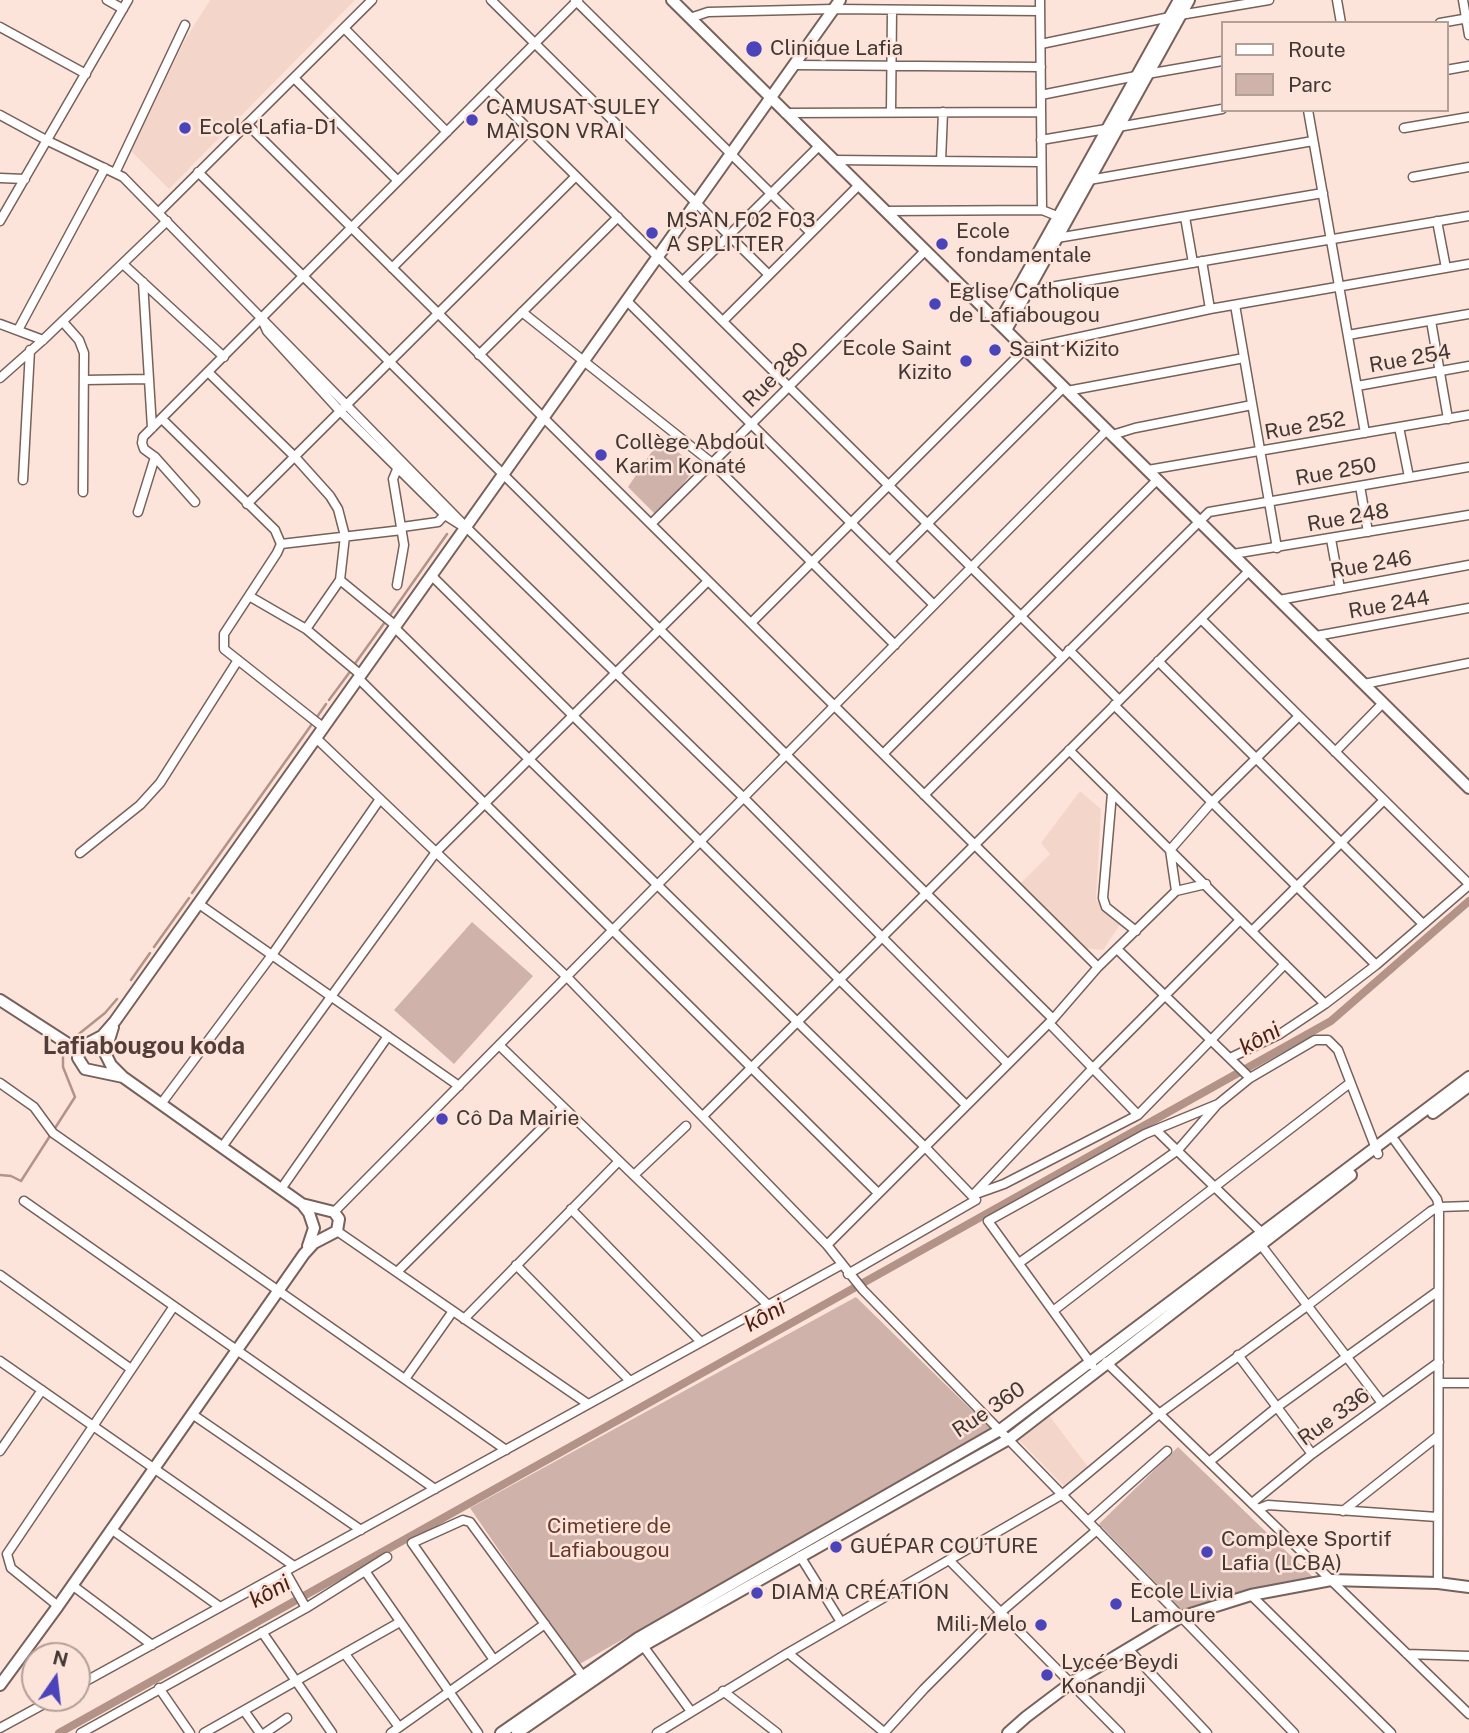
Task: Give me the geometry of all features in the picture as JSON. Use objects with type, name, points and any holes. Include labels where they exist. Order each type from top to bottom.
[{"type":"street","points":[[107,0],[122,9]]},
{"type":"street","points":[[0,222],[128,0]]},
{"type":"street","points":[[159,212],[372,0]]},
{"type":"street","points":[[491,0],[769,275]]},
{"type":"street","points":[[195,502],[155,457],[144,449],[143,437],[577,0],[811,233]]},
{"type":"street","points":[[672,0],[1469,788]]},
{"type":"street","points":[[944,0],[944,10]]},
{"type":"street","points":[[1040,0],[1042,210]]},
{"type":"street","points":[[1175,16],[1179,0]]},
{"type":"street","points":[[1002,327],[1175,16],[1189,0]]},
{"type":"street","points":[[1041,44],[1175,16],[1269,0]]},
{"type":"street","points":[[1337,0],[1341,21]]},
{"type":"street","points":[[1463,0],[1469,35]]},
{"type":"street","points":[[690,18],[708,12],[837,5],[892,10],[1040,11]]},
{"type":"street","points":[[123,1077],[82,1066],[78,1058],[83,1047],[102,1036],[116,1021],[837,5]]},
{"type":"street","points":[[891,112],[892,10]]},
{"type":"street","points":[[1448,22],[1467,18]]},
{"type":"street","points":[[115,173],[185,25]]},
{"type":"street","points":[[0,27],[86,74]]},
{"type":"street","points":[[344,28],[447,132]]},
{"type":"street","points":[[1041,95],[1220,61]]},
{"type":"street","points":[[796,65],[1041,67]]},
{"type":"street","points":[[1448,70],[1469,66]]},
{"type":"street","points":[[294,78],[398,181]]},
{"type":"street","points":[[489,90],[1062,657]]},
{"type":"street","points":[[1041,140],[1220,109]]},
{"type":"street","points":[[941,161],[943,112]]},
{"type":"street","points":[[785,113],[1041,112]]},
{"type":"street","points":[[1308,112],[1365,433]]},
{"type":"street","points":[[0,115],[122,177],[262,320],[267,331],[447,512],[451,521],[467,528],[744,798],[1008,1064]]},
{"type":"street","points":[[1404,128],[1469,117]]},
{"type":"street","points":[[247,124],[1098,967]]},
{"type":"street","points":[[1002,327],[1057,238],[1062,218],[1089,180],[1112,128]]},
{"type":"street","points":[[392,268],[530,130]]},
{"type":"street","points":[[1089,180],[1313,141]]},
{"type":"street","points":[[683,281],[819,146]]},
{"type":"street","points":[[834,160],[1041,162]]},
{"type":"street","points":[[1413,177],[1469,167]]},
{"type":"street","points":[[19,330],[105,168]]},
{"type":"street","points":[[198,172],[926,893],[1138,1115]]},
{"type":"street","points":[[247,504],[576,176]]},
{"type":"street","points":[[0,178],[25,179]]},
{"type":"street","points":[[723,321],[859,185]]},
{"type":"street","points":[[1057,238],[1323,193]]},
{"type":"street","points":[[885,211],[1042,210],[1062,218]]},
{"type":"street","points":[[1026,291],[1469,216]]},
{"type":"street","points":[[479,355],[618,217]]},
{"type":"street","points":[[1185,217],[1193,263]]},
{"type":"street","points":[[0,378],[167,221]]},
{"type":"street","points":[[1437,221],[1446,268]]},
{"type":"street","name":"Rue 280","points":[[651,524],[925,251]]},
{"type":"street","points":[[1202,261],[1210,309]]},
{"type":"street","points":[[122,264],[224,357]]},
{"type":"street","points":[[751,623],[1025,349],[1210,309],[1469,264]]},
{"type":"street","points":[[143,282],[152,428]]},
{"type":"street","points":[[627,301],[934,605]]},
{"type":"street","points":[[1235,305],[1277,548]]},
{"type":"street","points":[[522,312],[712,463],[895,645]]},
{"type":"street","points":[[1348,335],[1469,314]]},
{"type":"street","points":[[63,321],[79,340],[84,353],[83,492]]},
{"type":"street","points":[[1431,321],[1448,419]]},
{"type":"street","points":[[0,324],[43,340]]},
{"type":"street","points":[[23,480],[30,349]]},
{"type":"street","points":[[890,561],[1065,389],[1244,358]]},
{"type":"street","name":"Rue 254","points":[[1357,386],[1469,366]]},
{"type":"street","points":[[208,372],[295,457],[330,496],[338,509],[345,536],[340,580],[306,629]]},
{"type":"street","points":[[85,380],[148,379]]},
{"type":"street","points":[[304,1254],[321,1210],[332,1211],[459,1086],[934,605],[1109,433],[1252,405]]},
{"type":"street","name":"Rue 252","points":[[1147,470],[1469,415]]},
{"type":"street","points":[[162,419],[275,530],[281,544],[222,640],[224,649],[324,727]]},
{"type":"street","points":[[1399,427],[1409,477]]},
{"type":"street","points":[[138,512],[155,457]]},
{"type":"street","points":[[397,585],[403,560],[402,528],[393,479],[399,464]]},
{"type":"street","name":"Rue 250","points":[[1199,521],[1209,512],[1469,467]]},
{"type":"street","points":[[883,754],[1157,480]]},
{"type":"street","points":[[1360,486],[1368,533]]},
{"type":"street","points":[[281,544],[438,522],[447,512]]},
{"type":"street","name":"Rue 248","points":[[1233,554],[1469,515]]},
{"type":"street","points":[[924,795],[1199,521]]},
{"type":"street","points":[[1331,539],[1340,589]]},
{"type":"street","name":"Rue 246","points":[[1279,600],[1469,565]]},
{"type":"street","points":[[703,1116],[1249,570]]},
{"type":"street","points":[[432,576],[966,1105]]},
{"type":"street","points":[[340,580],[395,627],[973,1195],[976,1200],[848,1274]]},
{"type":"street","points":[[222,1147],[436,852],[708,581]]},
{"type":"street","points":[[249,596],[306,629],[360,677],[484,804],[878,1194]]},
{"type":"street","name":"Rue 244","points":[[1316,636],[1469,608]]},
{"type":"street","points":[[1201,618],[1469,884],[1376,965],[1325,1004],[1280,1034],[1230,1058]]},
{"type":"street","points":[[1069,650],[1212,802],[1376,965]]},
{"type":"street","points":[[80,853],[140,805],[160,783],[238,660]]},
{"type":"street","points":[[1158,662],[1423,924]]},
{"type":"street","points":[[1364,684],[1469,663]]},
{"type":"street","points":[[1335,752],[1383,703]]},
{"type":"street","points":[[1176,891],[1170,850],[1212,802],[1299,716]]},
{"type":"street","points":[[316,738],[567,977],[827,1245],[855,1282],[1294,1733]]},
{"type":"street","points":[[1069,750],[1325,1004]]},
{"type":"street","points":[[1112,793],[1103,898],[1106,907],[1136,931]]},
{"type":"street","points":[[160,1104],[272,955],[380,799]]},
{"type":"street","points":[[1252,931],[1384,800]]},
{"type":"street","points":[[827,1245],[1051,1021],[1098,967],[1176,891],[1206,884]]},
{"type":"street","points":[[199,904],[459,1086]]},
{"type":"street","points":[[973,1195],[1093,1068],[1240,920]]},
{"type":"street","points":[[1118,950],[1246,1074]]},
{"type":"street","points":[[973,1195],[1004,1184],[1138,1115],[1285,964]]},
{"type":"street","points":[[0,1000],[83,1047],[94,1043],[100,1046],[111,1065],[123,1077],[160,1104],[302,1204],[332,1211],[339,1219],[337,1231]]},
{"type":"street","points":[[94,1070],[104,1063],[116,1021]]},
{"type":"street","points":[[281,1189],[388,1036]]},
{"type":"street","points":[[1019,1263],[1178,1150],[1246,1074],[1315,1040],[1328,1040],[1338,1050],[1377,1151]]},
{"type":"street","points":[[499,1045],[768,1305]]},
{"type":"street","name":"Rue 360","points":[[501,1733],[582,1675],[1000,1430],[1093,1366],[1107,1362],[1261,1245],[1469,1077]]},
{"type":"street","points":[[0,1083],[34,1107],[53,1133],[506,1450]]},
{"type":"street","points":[[1053,1311],[1350,1083]]},
{"type":"street","name":"Rue 360","points":[[517,1733],[640,1642],[1009,1439],[1093,1366],[1261,1232],[1395,1141],[1469,1086]]},
{"type":"street","points":[[1093,1366],[988,1221],[1156,1130],[1218,1104]]},
{"type":"street","points":[[397,1272],[563,1107]]},
{"type":"street","points":[[634,1175],[686,1126]]},
{"type":"street","points":[[1156,1130],[1261,1232]]},
{"type":"street","points":[[1395,1141],[1437,1199],[1439,1207],[1438,1583]]},
{"type":"street","points":[[464,1319],[619,1161]]},
{"type":"street","points":[[24,1201],[435,1489]]},
{"type":"street","points":[[302,1204],[313,1225],[324,1236]]},
{"type":"street","points":[[657,1733],[690,1710],[1063,1494],[1159,1414],[1420,1219],[1439,1207],[1469,1206]]},
{"type":"street","points":[[571,1209],[702,1342]]},
{"type":"street","points":[[337,1231],[588,1404]]},
{"type":"street","points":[[0,1685],[304,1254],[314,1242],[337,1231]]},
{"type":"street","points":[[1261,1245],[1382,1403]]},
{"type":"street","points":[[516,1265],[630,1381]]},
{"type":"street","points":[[91,1678],[841,1265]]},
{"type":"street","points":[[0,1275],[131,1369]]},
{"type":"street","points":[[1209,1462],[1438,1291]]},
{"type":"street","points":[[58,1606],[11,1568],[4,1554],[174,1306]]},
{"type":"street","points":[[405,1379],[453,1311]]},
{"type":"street","points":[[1238,1355],[1312,1454]]},
{"type":"street","points":[[0,1361],[294,1566]]},
{"type":"street","points":[[1107,1362],[1469,1714]]},
{"type":"street","name":"Rue 336","points":[[1255,1506],[1312,1454],[1439,1362]]},
{"type":"street","points":[[1439,1382],[1469,1384]]},
{"type":"street","points":[[0,1451],[42,1391]]},
{"type":"street","points":[[192,1414],[361,1530]]},
{"type":"street","points":[[1343,1511],[1438,1436]]},
{"type":"street","points":[[1088,1521],[1167,1451]]},
{"type":"street","points":[[1255,1506],[1437,1517]]},
{"type":"street","points":[[494,1660],[412,1543],[467,1520],[582,1675]]},
{"type":"street","points":[[111,1530],[220,1607]]},
{"type":"street","points":[[788,1653],[884,1733],[1001,1612],[1097,1530]]},
{"type":"street","points":[[800,1556],[841,1622]]},
{"type":"street","points":[[81,1733],[262,1632],[387,1557]]},
{"type":"street","points":[[949,1560],[1071,1683],[1114,1731]]},
{"type":"street","points":[[285,1571],[305,1606]]},
{"type":"street","points":[[365,1571],[478,1733]]},
{"type":"street","points":[[1008,1733],[1071,1683],[1181,1618],[1251,1595],[1331,1580],[1438,1583],[1469,1587]]},
{"type":"street","points":[[72,1585],[152,1644]]},
{"type":"street","points":[[1251,1595],[1391,1733]]},
{"type":"street","points":[[204,1733],[400,1622]]},
{"type":"street","points":[[391,1733],[545,1624]]},
{"type":"street","points":[[262,1632],[332,1733]]},
{"type":"street","points":[[640,1642],[690,1710]]},
{"type":"street","points":[[1128,1649],[1207,1733]]},
{"type":"street","points":[[345,1654],[399,1727]]},
{"type":"street","points":[[1407,1654],[1469,1656]]},
{"type":"street","points":[[159,1688],[190,1733]]},
{"type":"street","points":[[723,1691],[777,1733]]},
{"type":"street","points":[[0,1728],[29,1712]]},
{"type":"street","points":[[245,1712],[262,1733],[287,1718]]},
{"type":"shaded area","points":[[210,0],[355,0],[169,189],[131,151],[185,40]]},
{"type":"shaded area","points":[[1080,791],[1101,809],[1096,900],[1121,923],[1103,950],[1082,948],[1018,886],[1050,854],[1041,843]]},
{"type":"shaded area","points":[[1049,1415],[1088,1467],[1065,1487],[1017,1438]]},
{"type":"green space","points":[[661,438],[696,467],[658,517],[628,487]]},
{"type":"green space","points":[[472,922],[533,976],[454,1064],[394,1010]]},
{"type":"green space","name":"Cimetiere de Lafiabougou","points":[[856,1297],[990,1428],[578,1665],[470,1508]]},
{"type":"green space","name":"Complexe Sportif Lafia (LCBA)","points":[[1178,1447],[1317,1581],[1184,1612],[1099,1524]]},
{"type":"waterway","points":[[390,615],[447,534]]},
{"type":"waterway","points":[[354,665],[385,622]]},
{"type":"waterway","points":[[329,700],[349,673]]},
{"type":"waterway","points":[[317,717],[326,704]]},
{"type":"waterway","points":[[192,893],[312,724]]},
{"type":"waterway","points":[[154,947],[189,898]]},
{"type":"waterway","name":"kôni","points":[[59,1733],[1331,1021],[1469,901]]},
{"type":"waterway","points":[[131,980],[150,953]]},
{"type":"waterway","points":[[70,1041],[105,1013],[117,999]]},
{"type":"waterway","points":[[0,1175],[21,1181],[75,1097],[63,1067],[63,1055],[67,1046]]},
{"type":"place","name":"Clinique Lafia","points":[[754,49]]},
{"type":"place","name":"CAMUSAT SULEY MAISON VRAI","points":[[472,120]]},
{"type":"place","name":"Ecole Lafia-D1","points":[[185,128]]},
{"type":"place","name":"MSAN F02 F03 A SPLITTER","points":[[652,233]]},
{"type":"place","name":"Ecole fondamentale","points":[[942,244]]},
{"type":"place","name":"Eglise Catholique de Lafiabougou","points":[[935,304]]},
{"type":"place","name":"Saint Kizito","points":[[995,350]]},
{"type":"place","name":"Ecole Saint Kizito","points":[[966,361]]},
{"type":"place","name":"Collège Abdoul Karim Konaté","points":[[601,455]]},
{"type":"place","name":"Cô Da Mairie","points":[[442,1119]]},
{"type":"place","name":"GUÉPAR COUTURE","points":[[836,1547]]},
{"type":"place","name":"Complexe Sportif Lafia (LCBA)","points":[[1207,1552]]},
{"type":"place","name":"DIAMA CRÉATION","points":[[757,1593]]},
{"type":"place","name":"Ecole Livia Lamoure","points":[[1116,1604]]},
{"type":"place","name":"Mili-Melo","points":[[1041,1625]]},
{"type":"place","name":"Lycée Beydi Konandji","points":[[1047,1675]]},
{"type":"district","name":"Lafiabougou koda","points":[[144,1047]]}]
